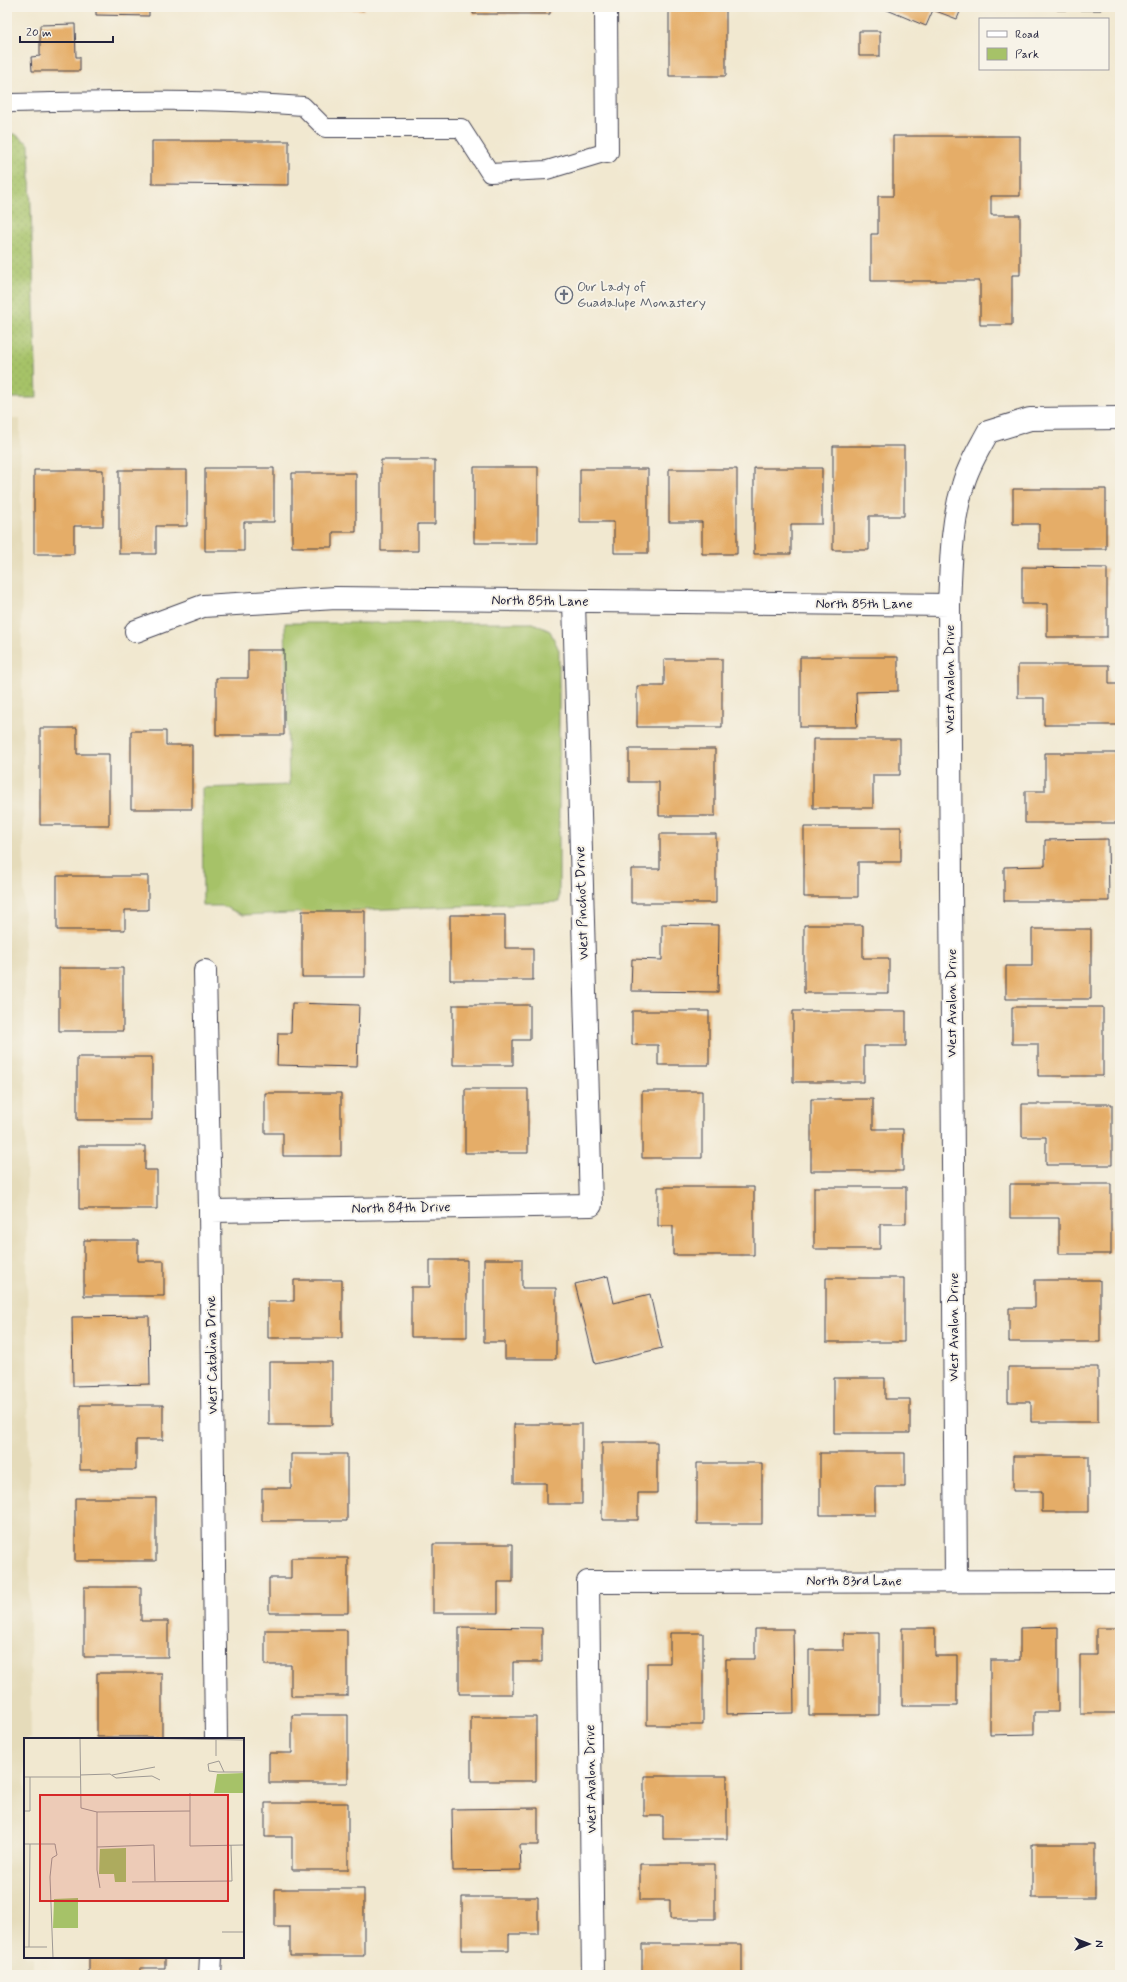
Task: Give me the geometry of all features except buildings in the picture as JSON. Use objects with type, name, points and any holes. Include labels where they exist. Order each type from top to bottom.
[{"type":"street","points":[[606,7],[607,152]]},
{"type":"street","name":"West Avalon Drive","points":[[956,1581],[949,605],[953,531],[963,484],[973,460],[988,432],[1030,419],[1120,418]]},
{"type":"street","name":"North 85th Lane","points":[[136,631],[203,606],[336,598],[574,602],[949,605]]},
{"type":"street","name":"West Pinchot Drive","points":[[574,602],[591,1205]]},
{"type":"street","name":"West Catalina Drive","points":[[205,971],[210,1211],[216,1738]]},
{"type":"street","name":"North 84th Drive","points":[[210,1211],[591,1205]]},
{"type":"street","name":"North 83rd Lane","points":[[588,1582],[1120,1581]]},
{"type":"street","name":"West Avalon Drive","points":[[588,1582],[593,1975]]},
{"type":"street","points":[[210,1975],[211,1958]]},
{"type":"lane","points":[[7,104],[130,101],[253,102],[303,106],[325,128],[461,128],[490,173],[547,170],[607,152]]},
{"type":"shaded area","points":[[7,419],[20,419],[31,1738],[24,1738],[24,1958],[33,1958],[33,1975],[7,1975]]},
{"type":"green space","points":[[7,134],[15,134],[29,144],[37,398],[7,398]]},
{"type":"green space","points":[[285,623],[533,623],[550,631],[559,650],[559,902],[243,915],[222,906],[203,906],[202,788],[289,785]]},
{"type":"place","name":"Our Lady of Guadalupe Monastery","points":[[564,295]]}]
